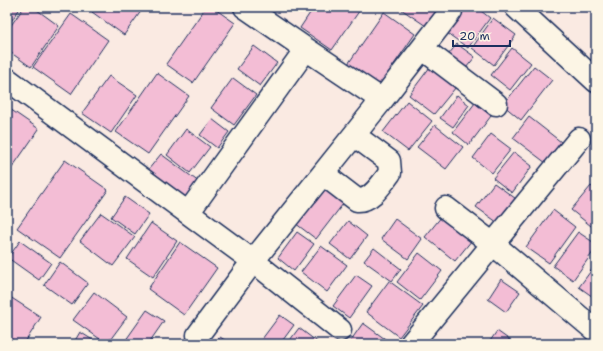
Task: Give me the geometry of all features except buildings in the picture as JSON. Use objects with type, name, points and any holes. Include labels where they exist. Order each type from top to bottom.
[{"type":"street","points":[[245,7],[382,100]]},
{"type":"street","points":[[516,7],[596,81]]},
{"type":"street","points":[[198,335],[253,261],[452,11]]},
{"type":"street","points":[[188,213],[306,49]]},
{"type":"street","points":[[423,49],[496,104]]},
{"type":"street","points":[[7,79],[253,261],[340,330]]},
{"type":"street","points":[[323,174],[357,200],[363,200],[376,191],[390,173],[389,161],[354,135]]},
{"type":"street","points":[[411,344],[579,140]]},
{"type":"street","points":[[446,208],[493,244],[596,330]]}]
